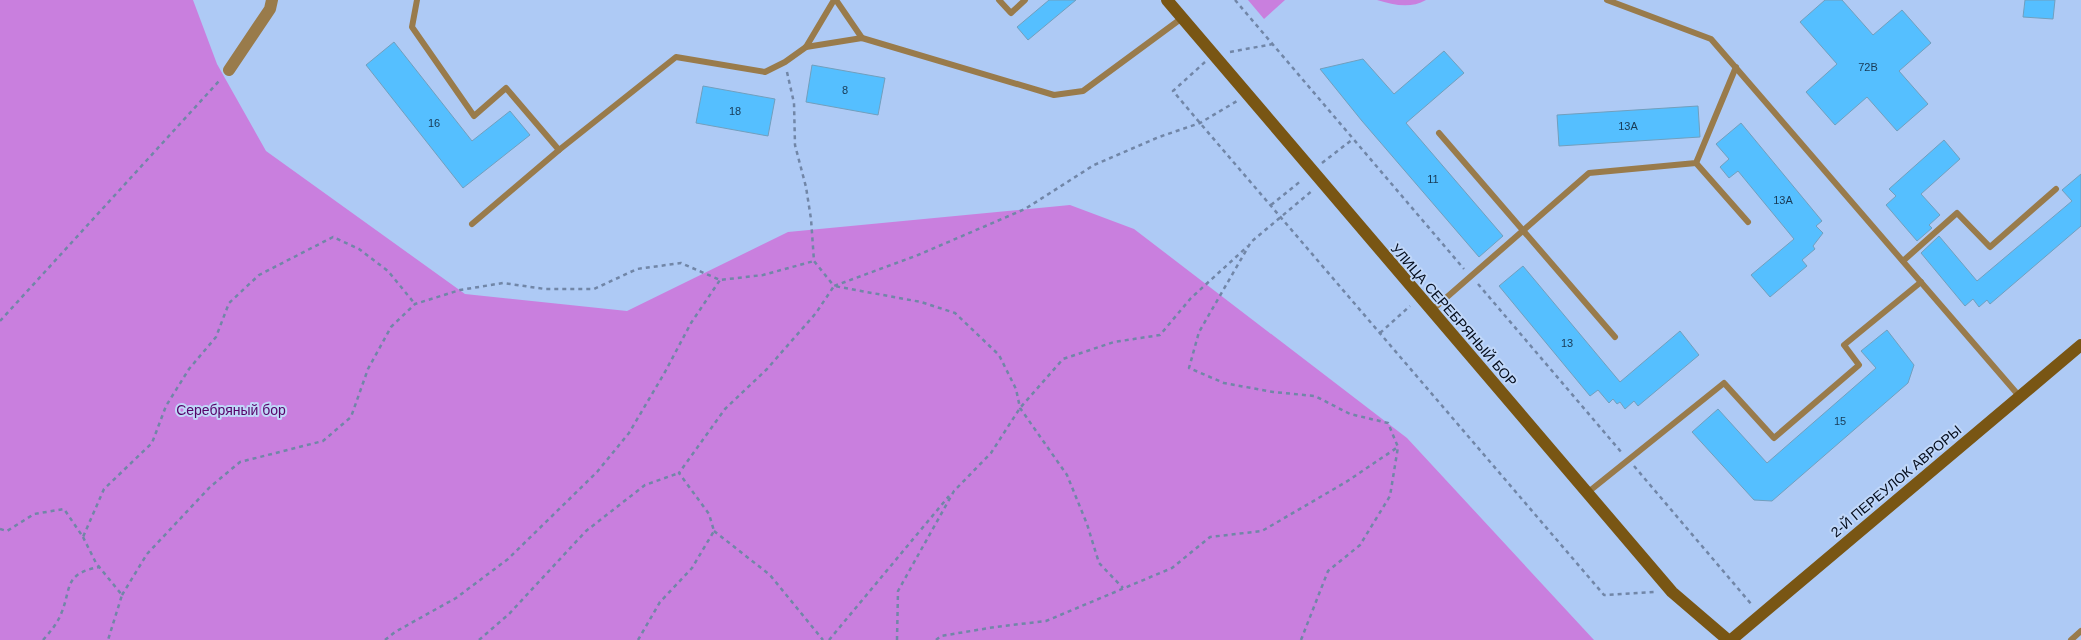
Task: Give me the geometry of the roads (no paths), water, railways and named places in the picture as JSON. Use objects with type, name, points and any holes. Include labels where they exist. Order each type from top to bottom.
[{"type":"street","points":[[229,70],[270,9],[272,0]]},
{"type":"street","name":"УЛИЦА СЕРЕБРЯНЫЙ БОР","points":[[1166,0],[1672,592],[1730,640]]},
{"type":"street","name":"2-Й ПЕРЕУЛОК АВРОРЫ","points":[[1730,640],[2081,345]]},
{"type":"lane","points":[[417,0],[412,27],[474,116],[506,88],[559,150]]},
{"type":"lane","points":[[472,224],[559,150],[676,57],[765,72],[785,62],[806,47],[835,0],[862,38]]},
{"type":"lane","points":[[999,0],[1011,13],[1026,0]]},
{"type":"lane","points":[[1607,0],[1711,39],[2020,396]]},
{"type":"lane","points":[[806,47],[862,38],[1054,95],[1083,91],[1182,18]]},
{"type":"lane","points":[[1696,163],[1736,67]]},
{"type":"lane","points":[[1439,133],[1615,337]]},
{"type":"lane","points":[[1696,163],[1748,222]]},
{"type":"lane","points":[[1432,311],[1589,173],[1696,163]]},
{"type":"lane","points":[[1903,261],[1957,213],[1990,247],[2056,189]]},
{"type":"lane","points":[[1587,493],[1724,383],[1774,438],[1859,365],[1844,345],[1921,282]]},
{"type":"lane","points":[[2071,640],[2081,631]]},
{"type":"park label","name":"Серебряный бор","points":[[231,410]]}]
